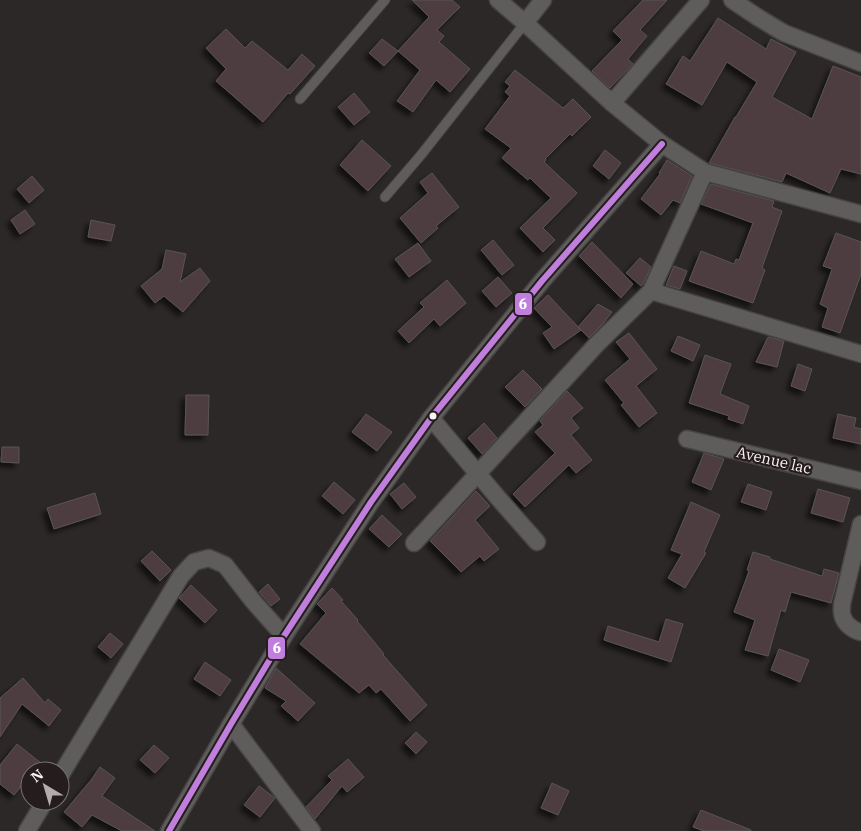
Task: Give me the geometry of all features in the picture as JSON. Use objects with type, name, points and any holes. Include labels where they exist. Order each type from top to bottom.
[{"type":"street","points":[[498,0],[612,103],[662,144],[705,172],[861,214]]},
{"type":"street","points":[[525,23],[543,0]]},
{"type":"street","points":[[612,103],[701,0]]},
{"type":"street","points":[[732,0],[784,33],[861,63]]},
{"type":"street","points":[[168,831],[284,636],[371,502],[431,418],[542,281],[662,144]]},
{"type":"street","points":[[414,542],[597,344],[651,291],[705,172]]},
{"type":"street","points":[[651,291],[861,354]]},
{"type":"street","points":[[431,418],[537,542]]},
{"type":"street","name":"Avenue lac","points":[[687,439],[861,481]]},
{"type":"street","points":[[861,524],[842,604],[842,617],[848,625],[861,632]]},
{"type":"street","points":[[69,761],[181,576],[194,562],[209,558],[225,565],[284,636]]},
{"type":"street","points":[[231,724],[312,831]]},
{"type":"street","points":[[27,831],[39,811]]},
{"type":"lane","points":[[300,99],[385,0]]},
{"type":"lane","points":[[385,197],[421,156],[525,23]]},
{"type":"building","points":[[412,0],[452,0],[460,7],[437,30],[444,36],[439,42],[470,69],[450,92],[436,80],[413,112],[397,101],[420,70],[398,51],[429,17]]},
{"type":"building","points":[[643,0],[667,0],[640,30],[647,36],[628,59],[633,64],[610,88],[592,71],[622,40],[613,31]]},
{"type":"building","points":[[718,18],[766,49],[771,39],[796,52],[772,97],[812,119],[833,66],[861,77],[861,174],[841,169],[830,193],[786,173],[782,182],[709,163],[757,82],[727,62],[702,105],[666,84],[683,56],[690,61]]},
{"type":"building","points":[[226,29],[245,48],[252,41],[288,70],[302,54],[315,66],[263,122],[216,81],[226,69],[206,48]]},
{"type":"building","points":[[382,39],[398,51],[384,66],[369,53]]},
{"type":"building","points":[[515,70],[563,108],[573,99],[591,117],[572,136],[570,134],[545,159],[544,162],[577,193],[543,228],[555,240],[543,252],[520,228],[551,198],[530,178],[528,180],[502,158],[511,148],[485,129],[510,96],[505,92],[510,86],[505,82]]},
{"type":"building","points":[[354,93],[370,112],[354,125],[338,107]]},
{"type":"building","points":[[362,140],[391,166],[368,191],[340,165]]},
{"type":"building","points":[[605,150],[621,163],[609,179],[593,166]]},
{"type":"building","points":[[667,160],[692,176],[680,203],[673,200],[661,215],[641,199],[660,174]]},
{"type":"building","points":[[432,173],[459,207],[436,226],[438,228],[421,243],[400,218],[428,193],[420,182]]},
{"type":"building","points":[[32,176],[44,190],[29,203],[17,189]]},
{"type":"building","points":[[711,184],[774,201],[772,207],[782,211],[762,268],[765,270],[753,303],[689,281],[701,251],[734,264],[736,259],[739,260],[753,223],[701,204]]},
{"type":"building","points":[[25,210],[35,224],[20,234],[11,220]]},
{"type":"building","points":[[91,220],[115,225],[111,241],[88,237]]},
{"type":"building","points":[[836,233],[861,242],[861,274],[840,333],[822,327],[828,308],[820,304],[832,269],[823,266]]},
{"type":"building","points":[[493,240],[514,265],[502,275],[481,250]]},
{"type":"building","points":[[592,242],[633,284],[621,298],[579,256]]},
{"type":"building","points":[[418,243],[431,261],[409,277],[395,259]]},
{"type":"building","points":[[166,250],[186,254],[180,282],[200,268],[210,281],[183,312],[164,296],[155,303],[141,286],[162,269]]},
{"type":"building","points":[[640,258],[651,267],[641,286],[626,273]]},
{"type":"building","points":[[674,266],[687,271],[680,289],[666,285]]},
{"type":"building","points":[[498,277],[512,293],[496,307],[482,291]]},
{"type":"building","points":[[447,280],[466,303],[440,326],[434,319],[409,343],[398,331],[424,307],[420,303]]},
{"type":"building","points":[[548,295],[581,330],[554,349],[543,333],[552,327],[534,308]]},
{"type":"building","points":[[598,304],[612,312],[589,338],[578,327]]},
{"type":"building","points":[[629,333],[657,369],[636,386],[657,413],[639,427],[621,405],[624,403],[605,380],[630,359],[616,342]]},
{"type":"building","points":[[678,336],[700,345],[693,361],[671,351]]},
{"type":"building","points":[[768,337],[784,341],[777,367],[756,362]]},
{"type":"building","points":[[705,355],[731,364],[720,394],[749,406],[743,424],[728,419],[729,416],[689,403]]},
{"type":"building","points":[[798,364],[812,369],[805,391],[791,386]]},
{"type":"building","points":[[523,370],[542,389],[525,407],[505,387]]},
{"type":"building","points":[[567,391],[583,408],[571,418],[579,428],[571,435],[592,460],[576,473],[569,465],[525,507],[513,494],[555,453],[535,432],[543,425],[540,421]]},
{"type":"building","points":[[186,395],[209,395],[208,435],[185,435]]},
{"type":"building","points":[[366,414],[392,432],[377,451],[352,432]]},
{"type":"building","points":[[838,414],[856,418],[854,427],[861,429],[861,444],[833,438]]},
{"type":"building","points":[[484,423],[497,438],[482,454],[468,438]]},
{"type":"building","points":[[2,447],[19,447],[19,463],[1,462]]},
{"type":"building","points":[[704,453],[724,459],[711,490],[692,482]]},
{"type":"building","points":[[334,482],[355,500],[343,514],[322,496]]},
{"type":"building","points":[[404,483],[416,497],[402,509],[390,494]]},
{"type":"building","points":[[748,484],[772,492],[766,510],[741,502]]},
{"type":"building","points":[[818,489],[850,498],[843,522],[811,513]]},
{"type":"building","points":[[476,491],[490,506],[475,520],[499,549],[484,561],[480,556],[461,572],[430,541]]},
{"type":"building","points":[[95,493],[101,514],[54,529],[47,508]]},
{"type":"building","points":[[691,502],[720,515],[704,552],[706,553],[685,588],[668,578],[682,554],[671,550]]},
{"type":"building","points":[[382,515],[402,534],[389,547],[369,529]]},
{"type":"building","points":[[152,551],[171,570],[160,581],[141,561]]},
{"type":"building","points":[[753,552],[822,576],[824,569],[839,573],[831,603],[791,592],[785,612],[781,610],[768,656],[745,650],[755,620],[734,612],[749,571],[747,570]]},
{"type":"building","points":[[268,584],[280,599],[271,606],[259,592]]},
{"type":"building","points":[[191,585],[217,610],[205,623],[179,598]]},
{"type":"building","points":[[332,588],[383,655],[427,705],[410,721],[381,689],[376,693],[369,685],[359,693],[300,644],[326,613],[317,604]]},
{"type":"building","points":[[666,619],[683,624],[671,662],[604,640],[608,626],[659,642]]},
{"type":"building","points":[[110,633],[123,644],[111,658],[98,647]]},
{"type":"building","points":[[779,649],[809,660],[800,682],[771,670]]},
{"type":"building","points":[[205,662],[231,680],[220,696],[194,679]]},
{"type":"building","points":[[276,668],[315,703],[298,721],[281,706],[286,701],[265,688]]},
{"type":"building","points":[[23,678],[45,703],[48,699],[61,710],[49,726],[22,704],[0,737],[0,698]]},
{"type":"building","points":[[416,732],[427,742],[416,754],[405,743]]},
{"type":"building","points":[[17,744],[38,761],[20,761],[20,788],[14,795],[0,784],[0,765]]},
{"type":"building","points":[[154,745],[169,758],[155,773],[140,760]]},
{"type":"building","points":[[348,759],[364,777],[347,792],[342,786],[315,819],[306,807],[332,780],[328,776]]},
{"type":"building","points":[[100,767],[115,778],[102,796],[155,831],[122,831],[92,815],[82,827],[64,812],[70,811],[70,805]]},
{"type":"building","points":[[552,783],[569,791],[558,815],[541,808]]},
{"type":"building","points":[[259,786],[275,798],[260,817],[244,805]]},
{"type":"building","points":[[701,810],[751,831],[704,831],[693,827]]},
{"type":"transit line","name":"6","points":[[169,831],[284,636],[371,502],[431,418],[542,281],[662,144]]}]
